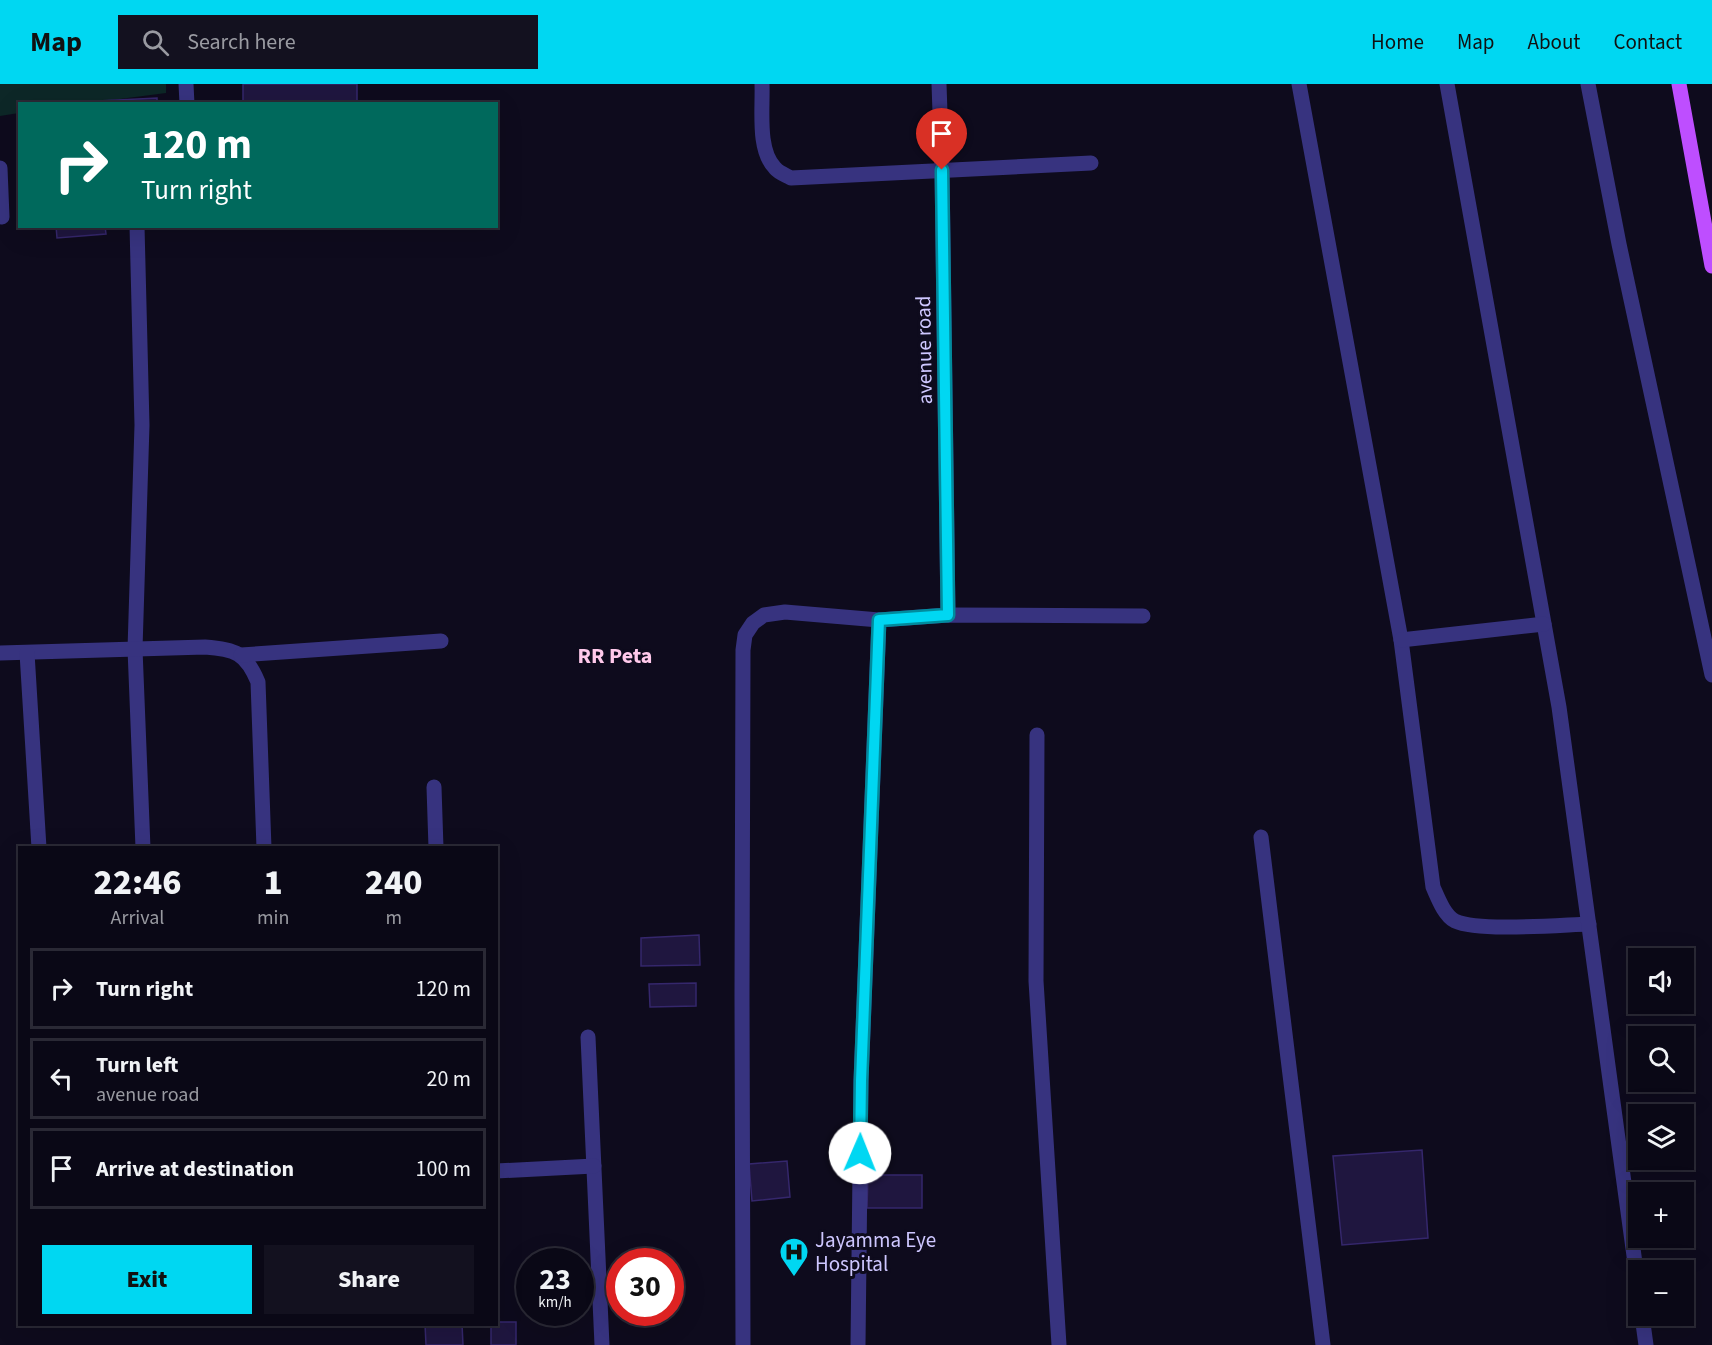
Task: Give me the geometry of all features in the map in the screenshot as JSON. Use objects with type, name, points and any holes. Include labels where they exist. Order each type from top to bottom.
[{"type":"main road","points":[[1679,84],[1712,266]]},
{"type":"street","points":[[186,84],[187,102]]},
{"type":"street","points":[[762,84],[763,146],[767,158],[776,171],[791,178],[1091,163]]},
{"type":"street","name":"avenue road","points":[[939,84],[948,615]]},
{"type":"street","points":[[1299,84],[1401,640],[1433,887],[1441,905],[1454,920],[1480,927],[1589,924]]},
{"type":"street","points":[[1447,84],[1559,707],[1635,1260]]},
{"type":"street","points":[[1588,84],[1619,244],[1712,675]]},
{"type":"street","points":[[0,168],[2,217]]},
{"type":"street","points":[[137,228],[142,425],[135,649],[143,846]]},
{"type":"street","points":[[743,1345],[742,972],[743,650],[745,635],[753,623],[764,615],[785,612],[879,620],[948,615],[1143,616]]},
{"type":"street","points":[[858,1345],[861,1081],[879,620]]},
{"type":"street","points":[[1401,640],[1544,624]]},
{"type":"street","points":[[0,653],[205,647],[224,648],[242,655],[441,641]]},
{"type":"street","points":[[27,653],[39,846]]},
{"type":"street","points":[[242,655],[252,667],[258,682],[264,846]]},
{"type":"street","points":[[1038,735],[1035,981],[1059,1345]]},
{"type":"street","points":[[434,787],[436,846]]},
{"type":"street","points":[[1261,837],[1323,1345]]},
{"type":"street","points":[[588,1037],[602,1345]]},
{"type":"street","points":[[498,1171],[594,1166]]},
{"type":"street","points":[[1643,1326],[1646,1345]]},
{"type":"green space","points":[[0,84],[166,84],[166,93],[97,102],[18,102],[18,113],[0,116]]},
{"type":"building","points":[[243,84],[357,84],[357,102],[243,102]]},
{"type":"building","points":[[157,98],[157,102],[98,101]]},
{"type":"building","points":[[56,228],[105,228],[106,234],[57,238]]},
{"type":"building","points":[[699,935],[700,965],[641,966],[641,938]]},
{"type":"building","points":[[696,983],[696,1006],[650,1007],[649,984]]},
{"type":"building","points":[[1422,1150],[1428,1238],[1342,1245],[1333,1156]]},
{"type":"building","points":[[787,1161],[790,1197],[752,1201],[749,1164]]},
{"type":"building","points":[[868,1175],[922,1175],[922,1208],[867,1208]]},
{"type":"building","points":[[498,1322],[516,1322],[516,1345],[491,1345],[491,1326],[498,1326]]},
{"type":"building","points":[[425,1326],[462,1326],[463,1345],[426,1345]]},
{"type":"place","name":"Jayamma Eye Hospital","points":[[794,1278]]},
{"type":"district","name":"RR Peta","points":[[615,656]]},
{"type":"route","points":[[860,1153],[879,620],[948,615],[942,170]]}]
